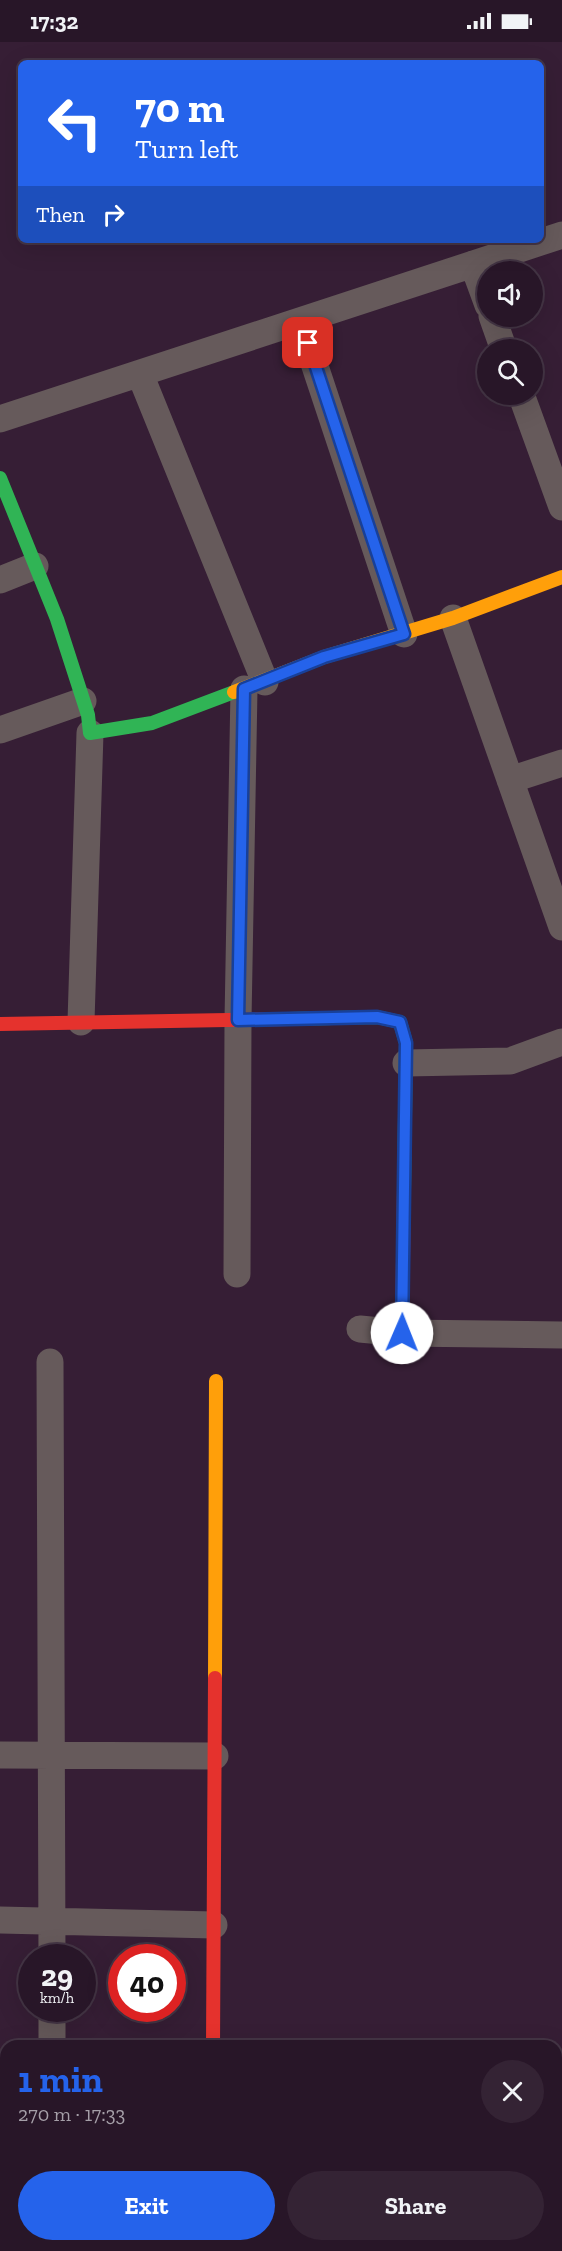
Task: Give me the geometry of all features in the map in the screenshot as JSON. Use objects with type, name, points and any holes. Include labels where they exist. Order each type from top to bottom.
[{"type":"street","points":[[544,241],[562,235]]},
{"type":"street","points":[[0,419],[537,243]]},
{"type":"street","points":[[473,264],[477,275]]},
{"type":"street","points":[[300,321],[404,634]]},
{"type":"street","points":[[140,374],[254,685],[238,1020],[237,1274]]},
{"type":"street","points":[[525,405],[562,507]]},
{"type":"street","points":[[0,478],[57,619],[88,715],[90,733],[81,1022]]},
{"type":"street","points":[[0,580],[35,566]]},
{"type":"street","points":[[90,733],[152,723],[324,657],[453,618],[562,577]]},
{"type":"street","points":[[453,618],[562,927]]},
{"type":"street","points":[[0,730],[83,701]]},
{"type":"street","points":[[510,780],[562,763]]},
{"type":"street","points":[[0,1024],[377,1017],[400,1022],[406,1043],[402,1333]]},
{"type":"street","points":[[406,1064],[510,1061],[562,1042]]},
{"type":"street","points":[[360,1329],[402,1333],[562,1335]]},
{"type":"street","points":[[50,1362],[52,1944]]},
{"type":"street","points":[[213,2040],[216,1381]]},
{"type":"street","points":[[0,1755],[214,1756]]},
{"type":"street","points":[[0,1920],[214,1925]]},
{"type":"street","points":[[52,2022],[52,2040]]},
{"type":"traffic: fast","points":[[0,478],[57,619],[88,715],[90,733],[152,723],[234,692]]},
{"type":"traffic: fast","points":[[289,1019],[377,1017],[400,1022],[406,1043],[404,1190]]},
{"type":"traffic: slow","points":[[234,692],[324,657],[453,618],[562,577]]},
{"type":"traffic: slow","points":[[215,1678],[216,1381]]},
{"type":"traffic: jam","points":[[0,1024],[289,1019]]},
{"type":"traffic: jam","points":[[402,1333],[404,1190]]},
{"type":"traffic: jam","points":[[213,2040],[215,1678]]},
{"type":"route","points":[[308,343],[404,634],[324,657],[244,689],[238,1020],[377,1017],[400,1022],[406,1043],[402,1333]]}]
